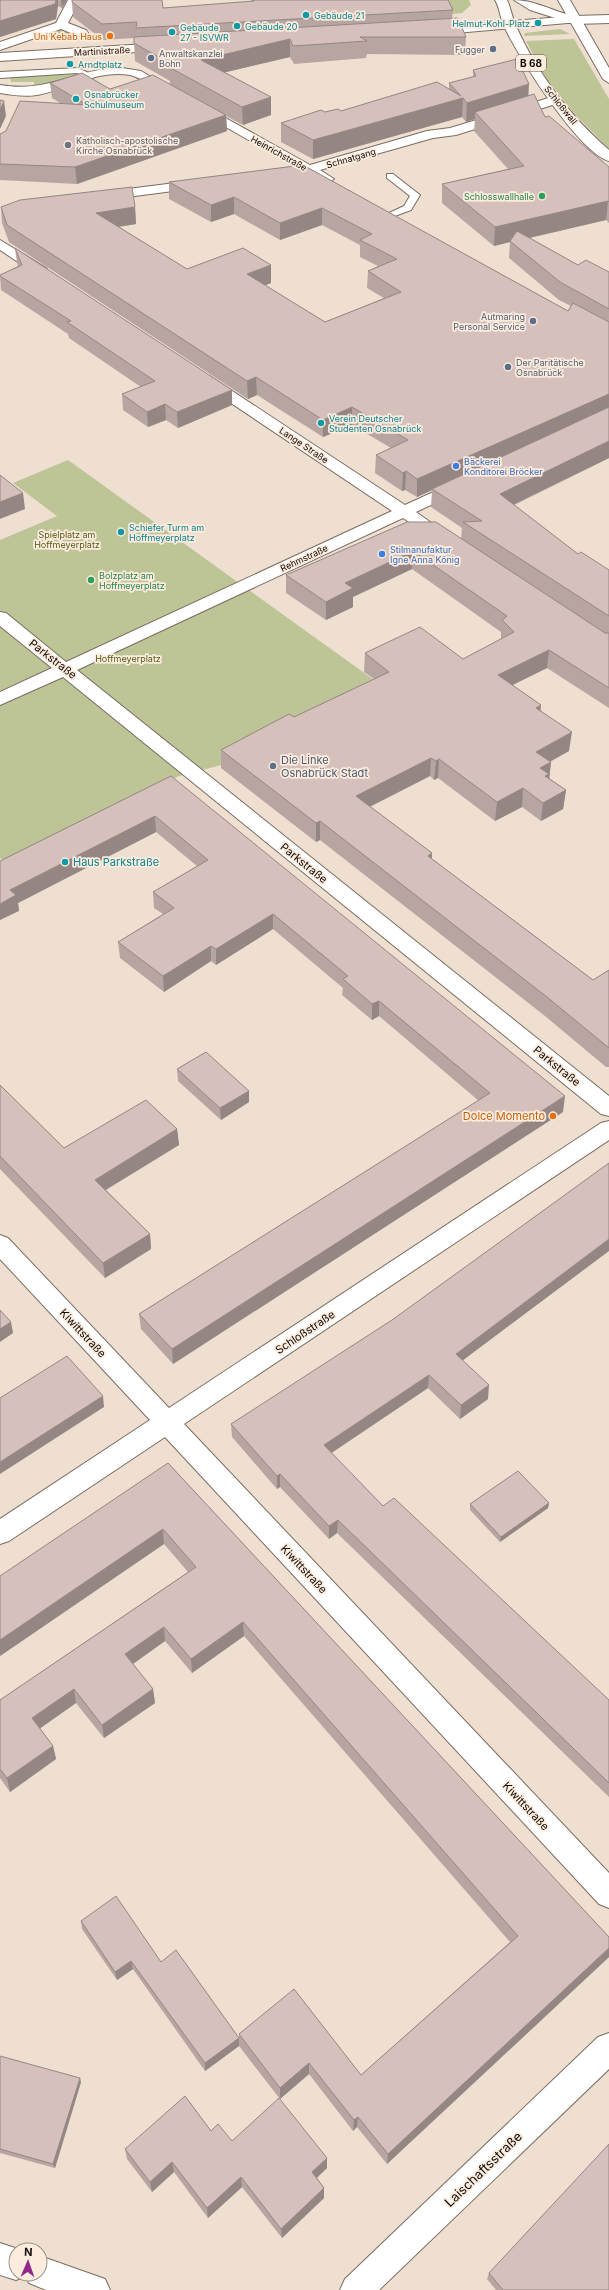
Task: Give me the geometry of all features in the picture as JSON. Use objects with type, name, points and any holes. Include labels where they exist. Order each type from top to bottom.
[{"type":"street","points":[[61,25],[74,0]]},
{"type":"street","name":"B 68","points":[[501,0],[509,24]]},
{"type":"street","points":[[520,0],[534,8],[575,20]]},
{"type":"street","points":[[564,0],[609,79]]},
{"type":"street","points":[[422,29],[609,19]]},
{"type":"street","name":"Schloßwall","points":[[509,24],[540,78],[555,100],[609,158]]},
{"type":"street","points":[[2,46],[61,25],[82,33]]},
{"type":"street","name":"Martinistraße","points":[[0,57],[172,44],[2,46]]},
{"type":"street","name":"Heinrichstraße","points":[[91,76],[114,71],[134,72],[341,187]]},
{"type":"street","points":[[0,89],[25,93],[48,90],[91,76]]},
{"type":"street","points":[[19,106],[25,93]]},
{"type":"street","name":"Schnatgang","points":[[287,173],[310,170],[432,134],[451,132],[555,100]]},
{"type":"street","points":[[93,197],[210,182]]},
{"type":"street","points":[[379,208],[405,221]]},
{"type":"street","points":[[0,244],[52,279]]},
{"type":"street","name":"Lange Straße","points":[[196,374],[459,547]]},
{"type":"street","name":"Rehmstraße","points":[[0,699],[473,479]]},
{"type":"street","name":"Parkstraße","points":[[0,617],[609,1108]]},
{"type":"street","name":"Schloßstraße","points":[[0,1534],[609,1129]]},
{"type":"street","name":"Kiwittstraße","points":[[0,1244],[609,1894]]},
{"type":"street","name":"Laischaftsstraße","points":[[356,2290],[609,2048]]},
{"type":"street","points":[[48,2275],[94,2290]]},
{"type":"lane","points":[[0,75],[78,70],[91,76]]},
{"type":"lane","points":[[390,176],[415,196],[408,208],[392,214]]},
{"type":"green space","points":[[441,0],[469,0],[471,5],[462,13],[418,18]]},
{"type":"green space","points":[[61,28],[81,35],[33,38]]},
{"type":"green space","points":[[560,29],[570,34],[524,36],[525,33]]},
{"type":"green space","points":[[574,39],[609,99],[609,149],[573,112],[546,78],[526,41]]},
{"type":"green space","points":[[75,74],[78,76],[34,89],[34,82],[11,82],[10,77]]},
{"type":"green space","name":"Hoffmeyerplatz","points":[[68,460],[381,685],[225,764],[179,776],[5,862],[0,858],[0,540],[57,516],[13,483]]},
{"type":"building","points":[[0,0],[56,0],[55,4],[0,21]]},
{"type":"building","points":[[72,0],[162,0],[163,8],[254,1],[253,0],[448,0],[453,10],[136,28],[137,22],[102,24],[72,2]]},
{"type":"building","points":[[458,18],[466,37],[360,37],[367,41],[293,46],[290,39],[201,60],[271,97],[242,107],[169,67],[174,66],[134,43],[134,37]]},
{"type":"building","points":[[517,59],[529,84],[467,103],[463,98],[313,140],[281,123],[321,110],[325,112],[338,109],[341,111],[437,82],[461,96],[449,83],[476,76],[473,70]]},
{"type":"building","points":[[82,73],[110,89],[153,75],[226,115],[75,167],[0,164],[0,134],[6,131],[20,101],[87,105],[50,83]]},
{"type":"building","points":[[534,94],[545,117],[549,116],[609,167],[609,202],[495,227],[442,184],[524,166],[475,112]]},
{"type":"building","points":[[0,100],[4,101],[0,110]]},
{"type":"building","points":[[303,165],[568,311],[573,303],[609,322],[609,394],[417,479],[406,471],[403,473],[376,455],[408,440],[352,407],[323,420],[256,377],[247,381],[7,225],[1,207],[20,200],[132,187],[135,207],[96,213],[187,269],[243,248],[271,265],[247,274],[325,322],[401,292],[368,271],[397,259],[360,240],[372,234],[322,208],[280,223],[234,197],[211,205],[169,182]]},
{"type":"building","points":[[517,231],[578,265],[586,260],[609,272],[609,309],[560,282],[510,241]]},
{"type":"building","points":[[15,248],[232,390],[177,412],[165,404],[147,412],[122,394],[155,381],[67,322],[71,321],[0,276],[22,265]]},
{"type":"building","points":[[609,407],[609,441],[500,494],[578,554],[581,552],[609,570],[609,616],[463,522],[482,521],[432,489]]},
{"type":"building","points":[[0,475],[23,493],[0,502]]},
{"type":"building","points":[[407,522],[436,522],[605,633],[609,633],[609,688],[549,650],[498,675],[541,705],[536,708],[572,732],[536,752],[551,762],[540,768],[549,774],[545,776],[566,790],[543,803],[523,788],[497,802],[439,759],[436,761],[431,758],[356,796],[432,853],[428,856],[593,980],[609,970],[609,1048],[547,997],[320,821],[316,823],[221,750],[289,714],[294,717],[389,672],[365,653],[420,627],[463,659],[514,632],[502,620],[507,616],[413,551],[345,583],[353,588],[326,602],[286,575]]},
{"type":"building","points":[[171,776],[565,1096],[172,1349],[139,1314],[490,1093],[379,1001],[372,1004],[343,979],[348,976],[273,914],[216,949],[211,946],[163,976],[118,942],[174,908],[153,892],[208,860],[155,816],[10,890],[16,895],[0,904],[0,861]]},
{"type":"building","points":[[206,1052],[249,1091],[220,1108],[177,1069]]},
{"type":"building","points":[[0,1085],[64,1148],[146,1100],[177,1129],[95,1180],[150,1234],[103,1263],[0,1156]]},
{"type":"building","points":[[609,1163],[609,1239],[456,1354],[489,1385],[461,1405],[429,1375],[324,1445],[383,1506],[394,1498],[609,1700],[609,1783],[338,1520],[329,1526],[280,1474],[277,1476],[231,1424],[392,1320]]},
{"type":"building","points":[[0,1310],[11,1322],[0,1329]]},
{"type":"building","points":[[67,1356],[103,1396],[0,1462],[0,1398]]},
{"type":"building","points":[[168,1463],[609,1937],[609,1948],[388,2154],[358,2117],[354,2120],[309,2063],[280,2088],[239,2034],[294,1989],[361,2075],[518,1936],[243,1622],[191,1659],[164,1627],[125,1654],[153,1689],[102,1725],[74,1689],[32,1718],[53,1746],[7,1778],[0,1769],[0,1700],[196,1567],[163,1529],[0,1640],[0,1576]]},
{"type":"building","points":[[518,1471],[549,1503],[501,1537],[470,1504]]},
{"type":"building","points":[[116,1896],[161,1962],[176,1950],[239,2038],[205,2063],[131,1961],[115,1972],[81,1921]]},
{"type":"building","points":[[0,2056],[80,2078],[53,2164],[0,2149]]},
{"type":"building","points":[[185,2096],[211,2131],[218,2124],[232,2141],[279,2098],[327,2158],[312,2172],[324,2188],[281,2229],[241,2177],[207,2208],[172,2162],[150,2182],[125,2149]]},
{"type":"building","points":[[609,2144],[609,2290],[503,2290],[489,2273]]},
{"type":"place","name":"Gebäude 21","points":[[306,15]]},
{"type":"place","name":"Helmut-Kohl-Platz","points":[[538,23]]},
{"type":"place","name":"Gebäude 20","points":[[237,26]]},
{"type":"place","name":"Gebäude 27 - ISVWR","points":[[172,32]]},
{"type":"place","name":"Uni Kebab Haus","points":[[110,36]]},
{"type":"place","name":"Fugger","points":[[493,49]]},
{"type":"place","name":"Anwaltskanzlei Bohn","points":[[151,58]]},
{"type":"place","name":"Arndtplatz","points":[[70,64]]},
{"type":"place","name":"Osnabrücker Schulmuseum","points":[[76,99]]},
{"type":"place","name":"Katholisch-apostolische Kirche Osnabrück","points":[[68,145]]},
{"type":"place","name":"Schlosswallhalle","points":[[542,196]]},
{"type":"place","name":"Autmaring Personal Service","points":[[533,321]]},
{"type":"place","name":"Der Paritätische Osnabrück","points":[[508,367]]},
{"type":"place","name":"Verein Deutscher Studenten Osnabrück","points":[[321,423]]},
{"type":"place","name":"Bäckerei Konditorei Bröcker","points":[[456,466]]},
{"type":"place","name":"Schiefer Turm am Hoffmeyerplatz","points":[[121,532]]},
{"type":"place","name":"Stilmanufaktur Igne Anna König","points":[[382,554]]},
{"type":"place","name":"Bolzplatz am Hoffmeyerplatz","points":[[91,580]]},
{"type":"place","name":"Die Linke Osnabrück Stadt","points":[[273,766]]},
{"type":"place","name":"Haus Parkstraße","points":[[65,862]]},
{"type":"place","name":"Dolce Momento","points":[[553,1116]]},
{"type":"park label","name":"Spielplatz am Hoffmeyerplatz","points":[[67,540]]}]
